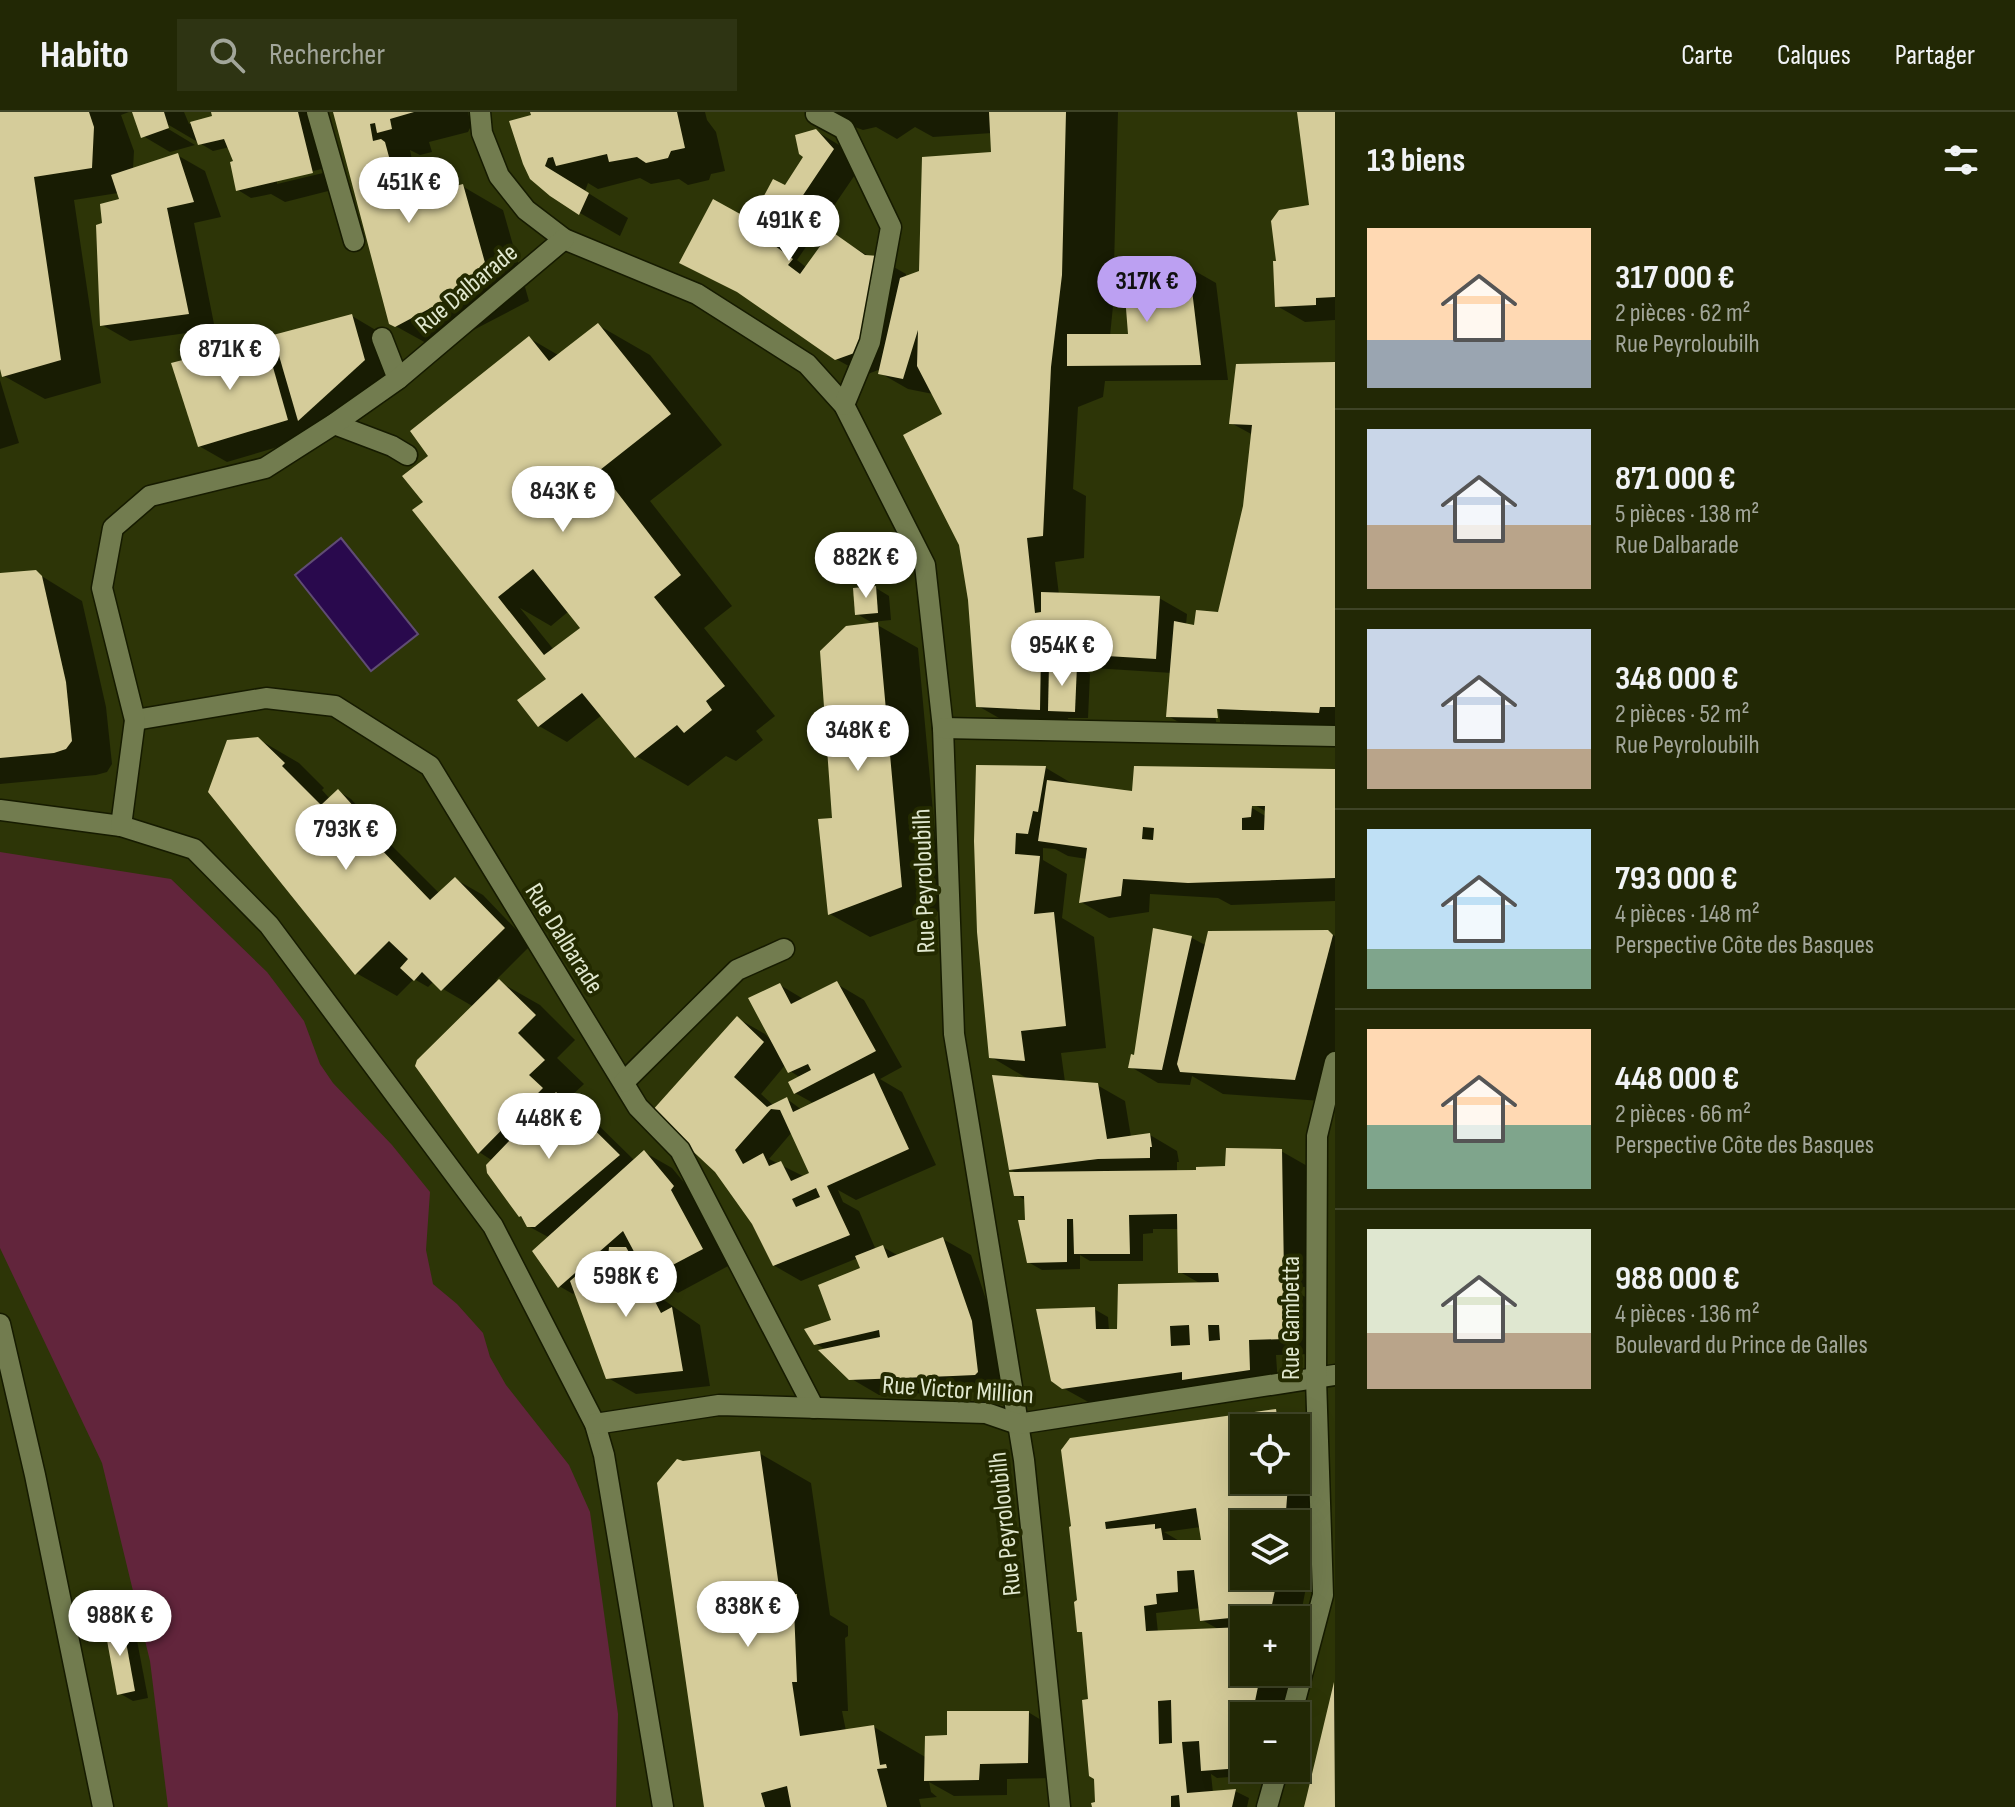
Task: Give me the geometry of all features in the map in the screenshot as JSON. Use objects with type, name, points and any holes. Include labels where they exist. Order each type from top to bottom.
[{"type":"street","points":[[317,112],[354,241]]},
{"type":"street","name":"Rue Peyroloubilh","points":[[480,112],[482,133],[499,176],[526,210],[564,239],[697,294],[807,364],[844,405],[925,565],[943,728],[954,1034],[1018,1424],[1060,1807]]},
{"type":"street","points":[[816,114],[844,129],[891,227],[870,342],[844,405]]},
{"type":"street","name":"Rue Dalbarade","points":[[121,826],[135,720],[102,588],[113,528],[150,496],[265,468],[334,424],[398,379],[564,239]]},
{"type":"street","points":[[382,338],[398,379]]},
{"type":"street","points":[[334,424],[392,446],[407,455]]},
{"type":"street","name":"Rue Dalbarade","points":[[135,720],[266,698],[335,706],[430,766],[638,1107],[680,1150],[814,1408]]},
{"type":"street","points":[[943,728],[1335,736]]},
{"type":"street","points":[[0,810],[121,826],[194,849],[269,925],[493,1226],[595,1424],[604,1455],[663,1807]]},
{"type":"street","points":[[624,1082],[737,970],[784,949]]},
{"type":"street","name":"Rue Gambetta","points":[[1295,1702],[1323,1595],[1325,1377],[1317,1136],[1335,1062]]},
{"type":"street","points":[[0,1324],[35,1475],[103,1807]]},
{"type":"street","name":"Rue Victor Million","points":[[595,1424],[719,1405],[986,1413],[1018,1424],[1325,1377]]},
{"type":"street","points":[[1267,1807],[1274,1782]]},
{"type":"shaded area","points":[[341,538],[418,634],[371,671],[295,575]]},
{"type":"shaded area","points":[[0,852],[171,879],[267,972],[304,1021],[320,1064],[333,1083],[392,1145],[430,1192],[426,1250],[433,1284],[457,1304],[483,1333],[490,1357],[506,1385],[569,1465],[590,1512],[618,1714],[616,1807],[168,1807],[150,1661],[102,1463],[0,1248]]},
{"type":"building","points":[[0,112],[89,112],[94,127],[92,168],[34,177],[61,360],[2,377],[0,369]]},
{"type":"building","points":[[132,112],[164,112],[169,128],[141,138]]},
{"type":"building","points":[[211,112],[298,112],[313,173],[236,191],[230,162],[233,161],[224,139],[198,145],[190,122],[212,116]]},
{"type":"building","points":[[333,112],[414,112],[390,119],[392,129],[377,133],[375,123],[370,124],[373,141],[381,139],[385,142],[395,179],[423,171],[429,193],[463,184],[489,277],[395,327],[389,324]]},
{"type":"building","points":[[530,112],[677,112],[685,148],[671,151],[668,158],[646,163],[637,157],[609,162],[607,154],[556,166],[553,157],[548,158],[545,166],[589,193],[579,215],[530,179],[509,121],[531,115]]},
{"type":"building","points":[[989,112],[1066,112],[1062,275],[1051,367],[1043,536],[1027,538],[1035,613],[1041,612],[1041,592],[1160,596],[1156,659],[1041,652],[1040,710],[976,707],[968,600],[959,545],[903,435],[942,414],[917,366],[918,330],[903,379],[878,374],[900,278],[919,271],[922,157],[991,152]]},
{"type":"building","points":[[1297,112],[1335,112],[1335,297],[1316,298],[1316,305],[1275,307],[1273,261],[1276,261],[1271,221],[1279,210],[1309,205]]},
{"type":"building","points":[[816,129],[834,149],[771,243],[793,259],[788,265],[800,274],[831,231],[865,255],[879,256],[860,351],[835,360],[737,292],[679,263],[713,199],[751,220],[773,179],[785,185],[803,157],[799,154],[795,135]]},
{"type":"building","points":[[178,153],[194,202],[167,208],[189,314],[100,326],[96,225],[102,223],[100,204],[119,199],[111,175]]},
{"type":"building","points":[[1189,265],[1201,365],[1067,366],[1067,334],[1128,334],[1123,270]]},
{"type":"building","points":[[352,314],[365,360],[298,421],[273,335]]},
{"type":"building","points":[[598,323],[671,414],[600,470],[681,575],[654,597],[725,686],[706,701],[712,710],[684,733],[677,725],[635,758],[582,693],[538,727],[517,700],[546,679],[412,510],[423,502],[402,476],[428,456],[410,431],[529,336],[549,361]],"holes":[[[533,569],[580,628],[544,655],[498,597]]]},
{"type":"building","points":[[265,339],[288,420],[198,447],[171,363]]},
{"type":"building","points":[[1335,362],[1335,707],[1320,707],[1319,713],[1217,709],[1218,718],[1166,717],[1174,621],[1194,625],[1196,610],[1218,612],[1243,506],[1252,425],[1229,424],[1236,364]]},
{"type":"building","points":[[36,570],[42,576],[66,682],[72,741],[66,749],[54,753],[0,758],[0,573]]},
{"type":"building","points":[[876,586],[878,613],[855,615],[853,588]]},
{"type":"building","points":[[878,622],[902,887],[828,915],[818,819],[832,818],[820,651],[846,626]]},
{"type":"building","points":[[1049,664],[1077,665],[1075,712],[1048,711]]},
{"type":"building","points":[[258,737],[321,805],[338,789],[356,809],[349,816],[430,900],[455,877],[505,928],[441,991],[422,972],[414,981],[400,968],[408,959],[389,941],[355,975],[208,792],[227,740]]},
{"type":"building","points":[[976,765],[1046,766],[1038,812],[1033,811],[1028,834],[1016,833],[1015,854],[1040,856],[1034,914],[1054,912],[1066,1026],[1021,1031],[1025,1061],[989,1058],[977,932],[974,841]]},
{"type":"building","points":[[1134,766],[1335,769],[1335,878],[1188,883],[1123,879],[1121,896],[1079,903],[1087,848],[1038,841],[1047,780],[1132,791]],"holes":[[[1252,806],[1265,806],[1264,830],[1242,830],[1242,818],[1251,817]],[[1143,827],[1154,828],[1153,840],[1142,839]]]},
{"type":"building","points":[[1153,928],[1192,936],[1162,1070],[1128,1068],[1131,1054],[1134,1055]]},
{"type":"building","points":[[1328,930],[1333,935],[1295,1080],[1180,1072],[1177,1064],[1208,931]]},
{"type":"building","points":[[499,979],[536,1015],[518,1033],[545,1060],[529,1075],[543,1088],[478,1154],[415,1066],[417,1060]]},
{"type":"building","points":[[837,981],[876,1051],[794,1094],[788,1082],[811,1070],[808,1064],[788,1073],[748,998],[780,983],[791,1004]]},
{"type":"building","points":[[737,1016],[764,1042],[734,1077],[767,1107],[787,1097],[793,1112],[874,1073],[909,1149],[827,1186],[850,1235],[773,1266],[752,1224],[715,1172],[651,1112]],"holes":[[[771,1109],[780,1110],[809,1173],[791,1181],[781,1161],[769,1166],[763,1153],[743,1164],[735,1150]],[[816,1188],[820,1197],[796,1207],[792,1199]]]},
{"type":"building","points":[[992,1075],[1098,1083],[1107,1139],[1150,1133],[1150,1158],[1098,1159],[1009,1170]]},
{"type":"building","points":[[556,1092],[620,1155],[535,1227],[527,1227],[487,1173],[486,1165]]},
{"type":"building","points":[[1226,1148],[1282,1149],[1285,1339],[1249,1340],[1250,1370],[1182,1380],[1182,1372],[1062,1389],[1051,1381],[1036,1309],[1095,1307],[1096,1329],[1117,1329],[1118,1284],[1219,1282],[1218,1273],[1178,1273],[1177,1214],[1129,1215],[1130,1254],[1074,1254],[1073,1219],[1067,1219],[1067,1262],[1027,1263],[1018,1220],[1025,1220],[1024,1196],[1014,1196],[1009,1172],[1196,1170],[1196,1167],[1225,1166]],"holes":[[[1189,1325],[1190,1345],[1171,1346],[1170,1326]],[[1208,1325],[1219,1325],[1220,1340],[1209,1341]]]},
{"type":"building","points":[[644,1150],[674,1186],[671,1190],[703,1249],[648,1278],[623,1231],[558,1288],[532,1251]]},
{"type":"building","points":[[943,1237],[972,1321],[978,1372],[975,1375],[849,1380],[818,1350],[880,1337],[879,1330],[814,1345],[804,1329],[831,1320],[818,1285],[860,1268],[855,1256],[883,1245],[888,1258]]},
{"type":"building","points":[[609,1247],[626,1247],[643,1277],[634,1282],[639,1293],[648,1288],[661,1313],[672,1307],[683,1371],[606,1379],[570,1281],[596,1259],[608,1258]]},
{"type":"building","points":[[1276,1409],[1277,1414],[1240,1414]]},
{"type":"building","points":[[1230,1415],[1230,1494],[1287,1494],[1286,1510],[1230,1510],[1230,1590],[1275,1590],[1272,1606],[1230,1606],[1230,1618],[1200,1621],[1194,1570],[1177,1571],[1178,1592],[1156,1594],[1157,1604],[1144,1606],[1146,1631],[1230,1628],[1230,1686],[1258,1686],[1255,1702],[1230,1702],[1230,1769],[1201,1771],[1199,1741],[1182,1742],[1187,1793],[1236,1789],[1232,1807],[1180,1807],[1179,1795],[1171,1796],[1171,1807],[1092,1807],[1091,1803],[1095,1802],[1094,1779],[1089,1776],[1082,1700],[1088,1699],[1082,1632],[1077,1632],[1071,1526],[1061,1450],[1070,1438]],"holes":[[[1196,1508],[1201,1540],[1163,1540],[1161,1528],[1155,1529],[1155,1524],[1106,1529],[1105,1522]],[[1171,1700],[1172,1743],[1159,1744],[1158,1701]]]},
{"type":"building","points":[[760,1451],[780,1594],[797,1594],[797,1607],[794,1609],[797,1682],[792,1682],[800,1736],[874,1725],[880,1765],[886,1764],[887,1768],[877,1769],[887,1807],[791,1807],[787,1786],[761,1793],[765,1807],[704,1807],[657,1483],[677,1459],[683,1461]]},
{"type":"building","points":[[122,1620],[135,1691],[117,1695],[104,1624]]},
{"type":"building","points":[[1334,1682],[1335,1807],[1304,1807],[1307,1795]]},
{"type":"building","points":[[947,1711],[1029,1711],[1028,1763],[980,1764],[979,1780],[924,1781],[925,1736],[947,1735]]}]
